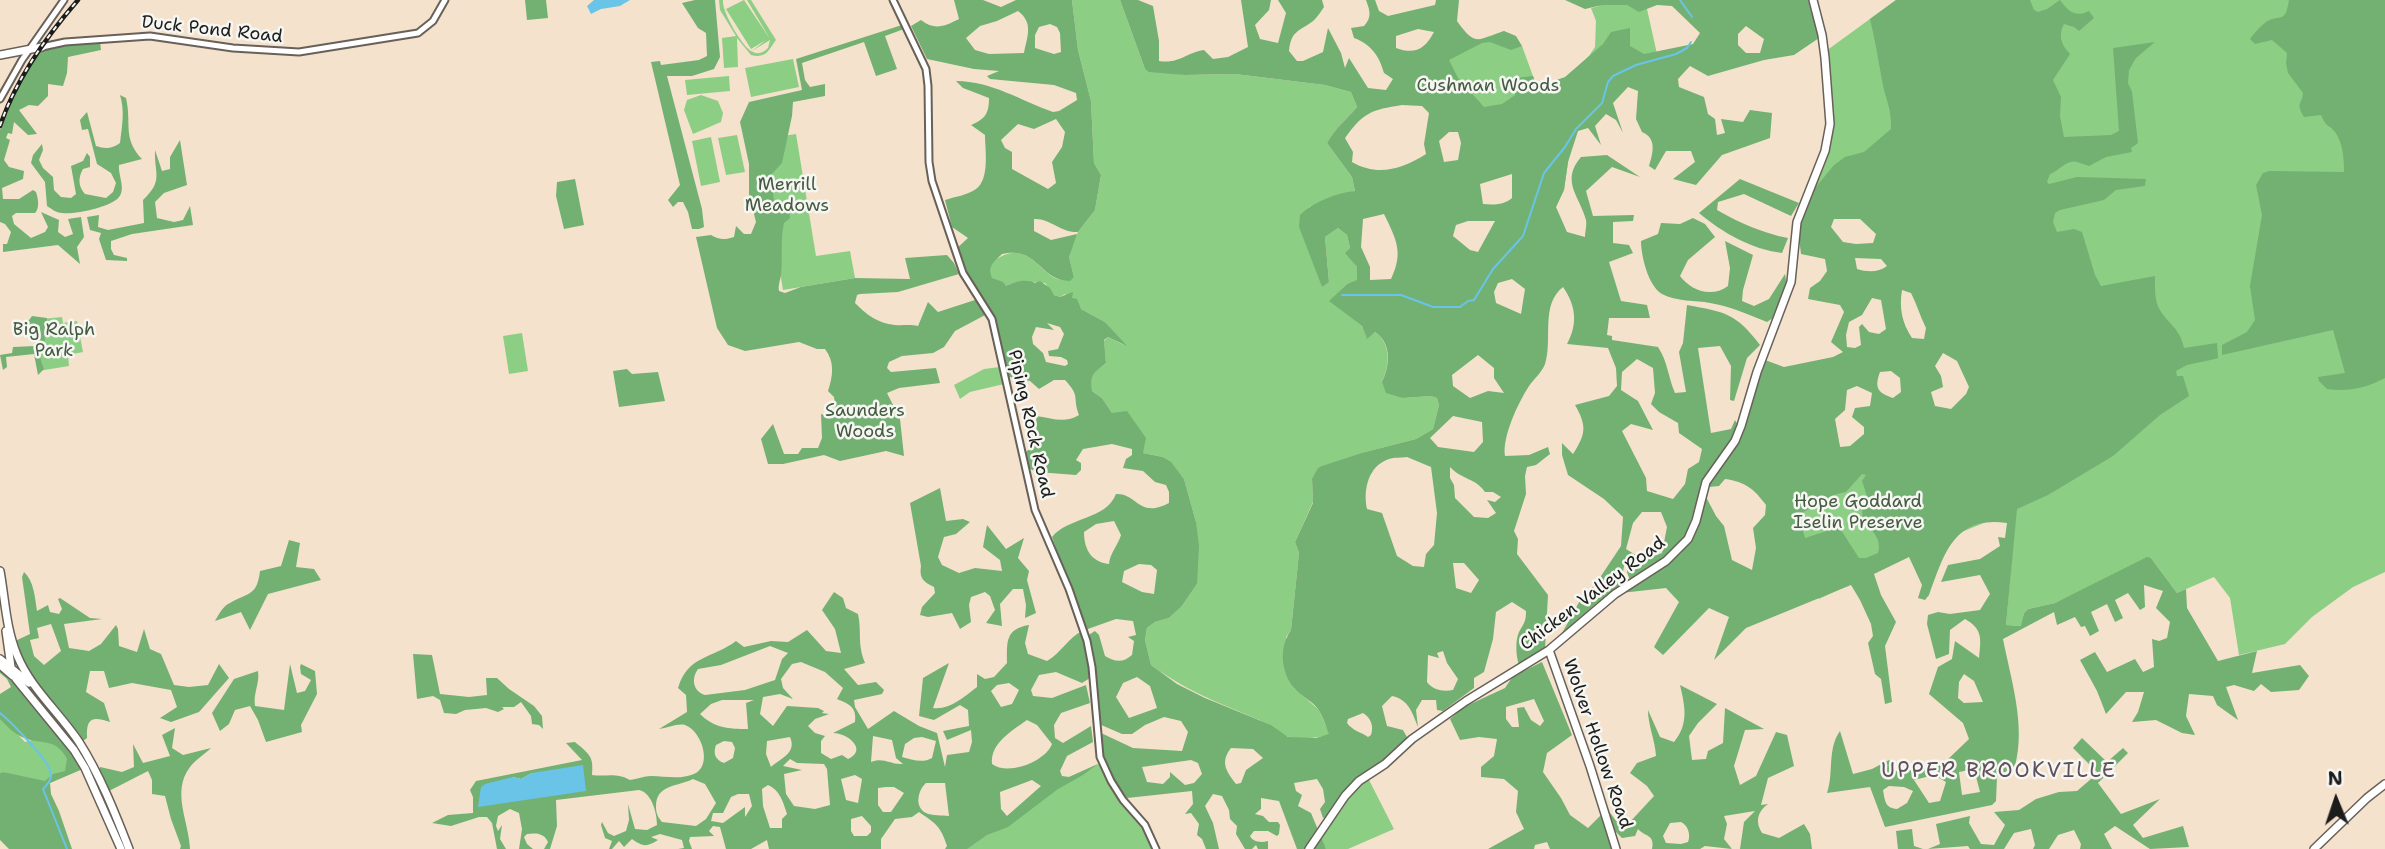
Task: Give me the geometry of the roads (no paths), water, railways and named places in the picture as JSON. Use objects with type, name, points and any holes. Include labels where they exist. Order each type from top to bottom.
[{"type":"main road","name":"Chicken Valley Road","points":[[1309,849],[1345,796],[1359,781],[1466,701],[1549,650],[1615,594],[1666,561],[1683,546],[1696,521],[1706,482],[1737,437],[1757,372],[1791,282],[1795,227],[1821,165],[1829,135],[1824,48],[1813,0]]},
{"type":"main road","points":[[0,55],[41,47]]},
{"type":"main road","points":[[0,571],[11,667],[16,679]]},
{"type":"main road","points":[[2,603],[17,656],[35,688]]},
{"type":"main road","name":"Wolver Hollow Road","points":[[1549,650],[1590,765],[1616,849]]},
{"type":"main road","points":[[0,659],[35,688],[80,744],[94,769],[121,849]]},
{"type":"main road","points":[[0,665],[16,679],[74,750],[129,849]]},
{"type":"main road","points":[[31,697],[39,696],[60,718]]},
{"type":"main road","points":[[2314,849],[2385,784]]},
{"type":"street","points":[[0,99],[22,60],[64,0]]},
{"type":"street","name":"Duck Pond Road","points":[[41,47],[65,42],[150,36],[233,48],[309,51],[418,33],[433,22],[445,0]]},
{"type":"street","name":"Piping Rock Road","points":[[892,0],[926,69],[932,181],[963,273],[992,319],[1035,510],[1069,589],[1087,641],[1100,757],[1111,782],[1145,825],[1156,849]]},
{"type":"street","points":[[38,38],[36,43],[41,47]]},
{"type":"street","points":[[0,55],[22,60]]},
{"type":"water","points":[[594,0],[630,0],[620,6],[601,9],[591,14],[587,6]]},
{"type":"water","points":[[583,765],[586,791],[478,807],[481,787],[485,784]]},
{"type":"waterway","points":[[1680,0],[1692,17]]},
{"type":"waterway","points":[[1342,295],[1401,295],[1433,307],[1460,307],[1474,300],[1493,269],[1523,236],[1544,173],[1576,129],[1602,103],[1608,82],[1613,76],[1636,65],[1676,54],[1687,48],[1691,42]]},
{"type":"waterway","points":[[0,713],[29,742],[49,768],[51,778],[43,789],[67,849]]},
{"type":"railway","points":[[0,126],[14,92],[33,60],[78,0]]},
{"type":"district","name":"UPPER BROOKVILLE","points":[[1999,772]]},
{"type":"park label","name":"Cushman Woods","points":[[1488,86]]},
{"type":"park label","name":"Merrill Meadows","points":[[787,195]]},
{"type":"park label","name":"Big Ralph Park","points":[[54,340]]},
{"type":"park label","name":"Saunders Woods","points":[[865,421]]},
{"type":"park label","name":"Hope Goddard Iselin Preserve","points":[[1858,512]]}]
